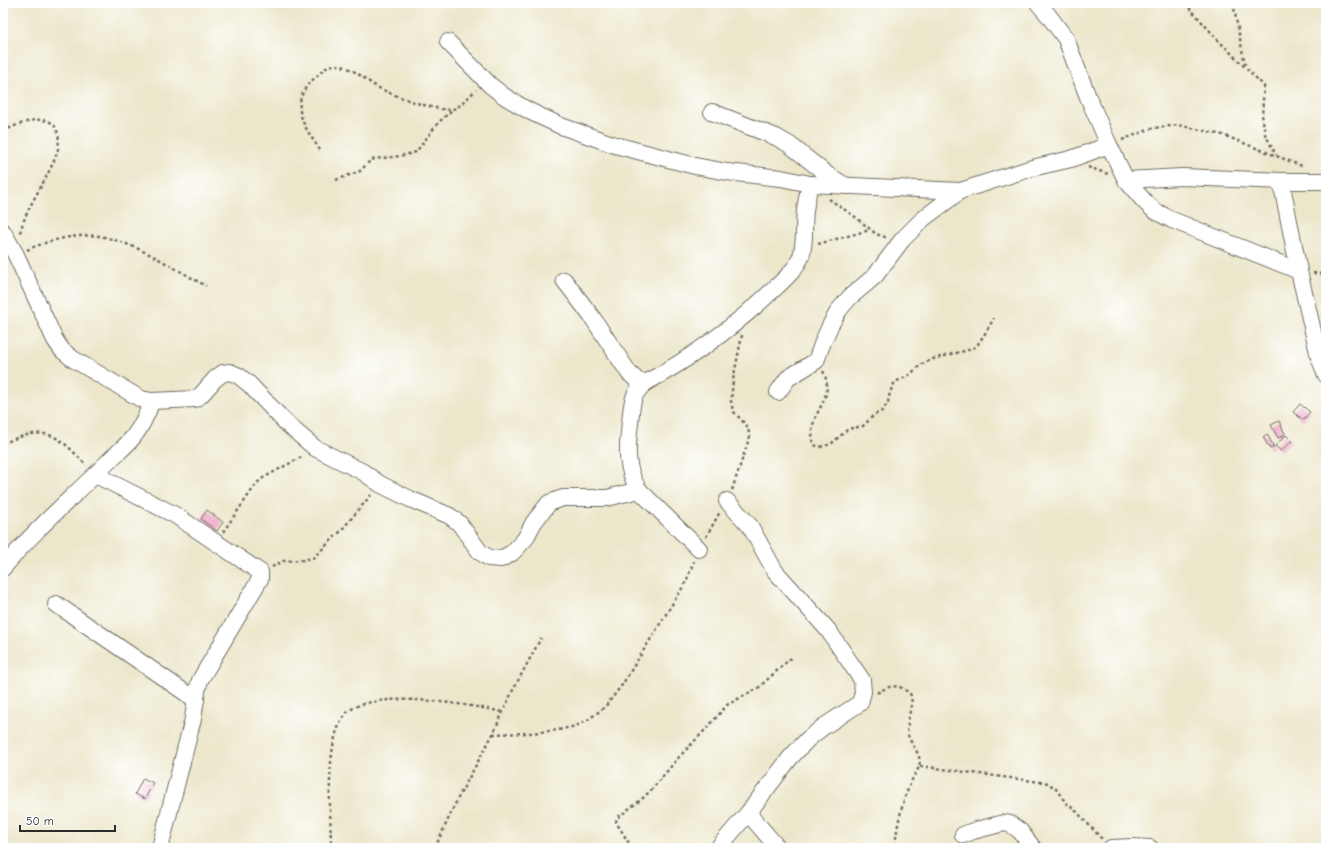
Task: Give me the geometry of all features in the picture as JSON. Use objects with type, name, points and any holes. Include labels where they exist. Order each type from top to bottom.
[{"type":"street","points":[[1038,3],[1066,39],[1088,97],[1109,145],[1126,180],[1145,202],[1155,211],[1172,220],[1299,271]]},
{"type":"street","points":[[448,42],[504,96],[529,111],[561,126],[615,145],[702,167],[727,172],[781,178],[810,184],[960,191]]},
{"type":"street","points":[[712,112],[776,137],[790,145],[829,176],[847,186]]},
{"type":"street","points":[[778,392],[788,378],[816,361],[824,339],[839,310],[850,297],[875,276],[902,240],[924,218],[960,191],[1032,168],[1071,159],[1109,145]]},
{"type":"street","points":[[1126,180],[1182,177],[1281,181],[1326,181]]},
{"type":"street","points":[[1281,181],[1291,224],[1299,271],[1319,357],[1326,375]]},
{"type":"street","points":[[698,549],[639,490],[633,481],[627,452],[632,403],[636,394],[645,383],[683,361],[710,342],[764,298],[794,270],[800,259],[802,250],[805,211],[810,184]]},
{"type":"street","points":[[3,232],[9,257],[62,350],[73,359],[142,399],[152,402],[195,399],[223,373],[230,372],[239,376],[249,384],[287,424],[315,448],[363,472],[380,484],[450,516],[459,523],[480,552],[489,558],[501,559],[512,553],[525,539],[534,522],[549,503],[563,498],[607,498],[639,490]]},
{"type":"street","points":[[564,280],[592,317],[629,373],[638,381],[645,383]]},
{"type":"street","points":[[3,568],[43,523],[96,475],[108,461],[133,438],[141,426],[152,402]]},
{"type":"street","points":[[96,475],[175,515],[260,572],[260,579],[200,680],[193,719],[160,848]]},
{"type":"street","points":[[718,848],[748,813],[790,758],[808,739],[823,727],[860,703],[863,692],[862,680],[828,630],[775,571],[750,526],[727,501]]},
{"type":"street","points":[[56,604],[196,700]]},
{"type":"street","points":[[748,813],[778,848]]},
{"type":"street","points":[[963,835],[1004,823],[1010,824],[1020,831],[1033,848]]},
{"type":"street","points":[[1108,846],[1150,848]]},
{"type":"path","points":[[1185,3],[1218,40],[1264,86],[1262,115],[1266,134],[1276,155]]},
{"type":"path","points":[[1233,3],[1245,66]]},
{"type":"path","points":[[320,150],[304,126],[300,109],[301,97],[305,88],[320,73],[336,64],[346,66],[393,95],[442,109],[452,110]]},
{"type":"path","points":[[336,180],[360,171],[374,159],[401,156],[416,152],[438,123],[452,110],[476,90],[490,84]]},
{"type":"path","points":[[3,132],[32,121],[46,119],[52,122],[55,126],[58,136],[58,150],[22,224],[9,257]]},
{"type":"path","points":[[1109,145],[1154,128],[1178,125],[1223,135],[1305,167]]},
{"type":"path","points":[[1071,159],[1126,180]]},
{"type":"path","points":[[810,184],[831,201],[854,216],[870,230],[882,237],[902,240]]},
{"type":"path","points":[[802,250],[832,239],[870,230]]},
{"type":"path","points":[[9,257],[33,247],[62,238],[84,236],[104,237],[134,247],[206,286]]},
{"type":"path","points":[[493,734],[530,733],[558,730],[576,726],[589,719],[605,707],[622,685],[686,582],[698,549],[727,501],[738,474],[750,436],[747,426],[733,411],[731,401],[733,380],[746,313]]},
{"type":"path","points":[[816,361],[822,369],[828,385],[826,395],[813,421],[811,429],[811,437],[814,445],[820,447],[831,444],[848,429],[863,426],[874,415],[882,411],[888,402],[890,392],[895,382],[908,376],[922,364],[933,359],[972,349],[978,344],[994,318]]},
{"type":"path","points":[[3,444],[34,434],[57,438],[96,475]]},
{"type":"path","points":[[216,542],[257,483],[315,448]]},
{"type":"path","points":[[260,572],[283,561],[313,558],[340,532],[380,484]]},
{"type":"path","points":[[435,848],[458,798],[493,734],[541,638]]},
{"type":"path","points":[[632,848],[616,822],[617,818],[643,798],[653,788],[727,705],[758,688],[791,658]]},
{"type":"path","points":[[860,703],[887,687],[898,686],[906,690],[911,696],[912,703],[907,727],[908,736],[919,759],[920,766],[911,781],[898,822],[894,848]]},
{"type":"path","points":[[332,848],[332,754],[336,732],[344,715],[357,706],[372,701],[401,700],[475,706],[503,712]]},
{"type":"path","points":[[920,766],[1048,783],[1108,846]]},
{"type":"building","points":[[1300,404],[1310,412],[1303,420],[1293,412]]},
{"type":"building","points":[[1279,421],[1285,434],[1278,438],[1271,425]]},
{"type":"building","points":[[1267,434],[1274,447],[1270,449],[1263,437]]},
{"type":"building","points":[[1286,435],[1292,441],[1281,451],[1275,446]]},
{"type":"building","points":[[207,510],[223,522],[217,531],[201,519]]},
{"type":"building","points":[[143,778],[153,783],[145,799],[135,794]]}]
